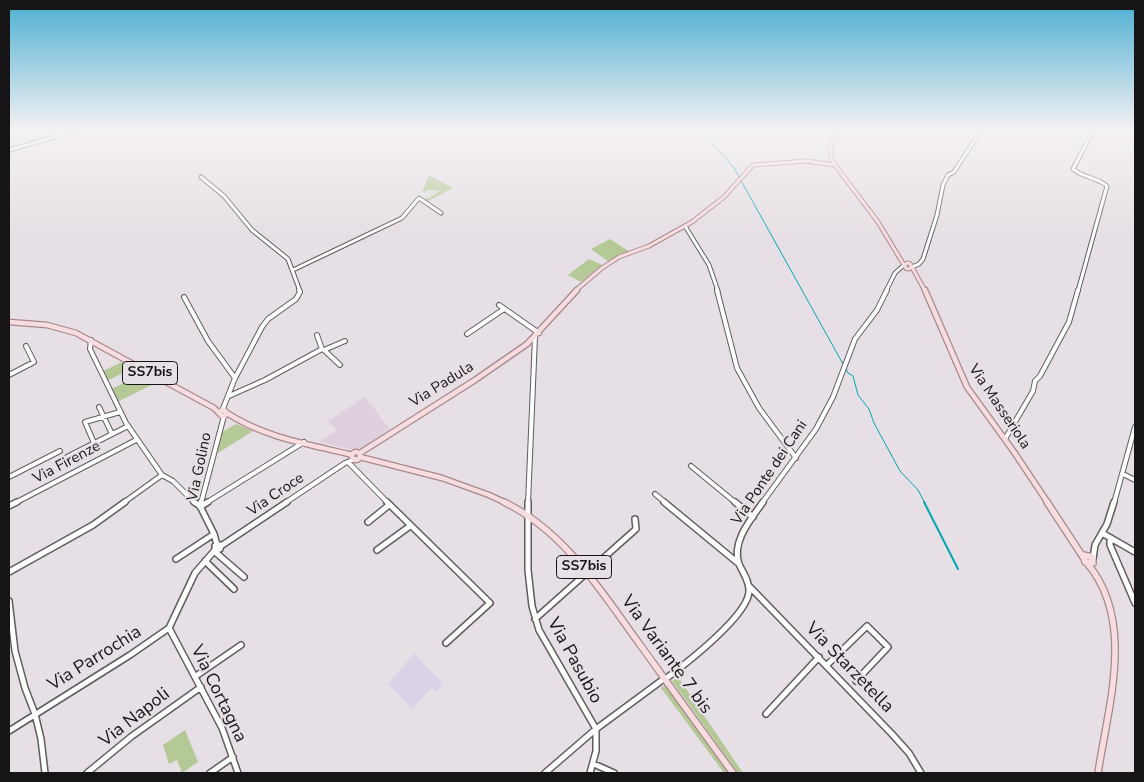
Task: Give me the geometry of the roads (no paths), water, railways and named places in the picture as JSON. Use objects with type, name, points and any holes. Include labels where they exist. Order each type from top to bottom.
[{"type":"main road","name":"Via Padula","points":[[356,456],[426,409],[475,380],[537,335],[577,288],[613,260],[649,246],[685,226],[724,197],[750,167],[754,165]]},
{"type":"main road","name":"Via Masseriola","points":[[834,165],[874,216],[908,266],[966,387],[1006,439],[1078,549],[1085,556]]},
{"type":"main road","name":"SS7bis","points":[[9,322],[47,325],[69,330],[91,340]]},
{"type":"main road","name":"Via Variante 7 bis","points":[[91,340],[222,413],[258,429],[476,488],[504,500],[528,516],[560,542],[588,572],[733,773]]},
{"type":"main road","points":[[1085,556],[1091,562],[1112,608],[1114,620],[1111,684],[1098,773]]},
{"type":"street","name":"Via Ponte dei Cani","points":[[738,563],[738,546],[753,517],[816,428],[835,392],[856,339],[875,314],[894,273],[921,262],[923,259],[937,215],[943,184],[948,175],[954,172],[959,165]]},
{"type":"street","points":[[1006,439],[1033,391],[1034,381],[1040,376],[1071,316],[1107,186],[1102,182],[1077,173],[1073,169],[1075,165]]},
{"type":"street","points":[[201,176],[224,196],[252,230],[283,254],[293,270],[300,292],[293,301],[268,319],[234,378],[222,413]]},
{"type":"street","points":[[293,270],[354,243],[402,218],[419,198],[441,213]]},
{"type":"street","points":[[685,226],[709,265],[715,280],[737,368],[759,408],[796,458]]},
{"type":"street","points":[[184,297],[208,341],[234,378]]},
{"type":"street","points":[[498,305],[537,335],[528,516]]},
{"type":"street","points":[[466,334],[504,309]]},
{"type":"street","points":[[318,335],[323,349],[340,365]]},
{"type":"street","points":[[91,340],[90,349],[120,412],[136,440],[154,462],[162,476],[172,480],[191,501],[200,506],[304,442]]},
{"type":"street","points":[[229,396],[265,380],[323,349],[345,341]]},
{"type":"street","points":[[9,375],[34,362],[26,346]]},
{"type":"street","points":[[99,406],[112,434]]},
{"type":"street","points":[[94,443],[85,422],[120,412]]},
{"type":"street","name":"Via Golino","points":[[217,548],[214,534],[200,506],[222,413]]},
{"type":"street","points":[[67,457],[128,426]]},
{"type":"street","points":[[1091,562],[1092,551],[1107,523],[1133,444],[1135,427]]},
{"type":"street","name":"Via Firenze","points":[[9,506],[136,440]]},
{"type":"street","points":[[9,477],[60,451]]},
{"type":"street","name":"Via Croce","points":[[169,628],[191,579],[217,548],[356,456]]},
{"type":"street","points":[[347,463],[490,603],[446,643]]},
{"type":"street","points":[[691,466],[753,517]]},
{"type":"street","points":[[1123,474],[1135,480]]},
{"type":"street","points":[[9,572],[92,524],[162,476]]},
{"type":"street","points":[[655,494],[738,563],[750,587],[748,597],[738,614],[688,662],[668,677]]},
{"type":"street","points":[[368,522],[389,505]]},
{"type":"street","name":"Via Pasubio","points":[[528,516],[528,585],[535,619],[539,630],[596,729]]},
{"type":"street","points":[[535,619],[636,529],[635,520]]},
{"type":"street","points":[[377,550],[410,526]]},
{"type":"street","points":[[1102,533],[1135,552]]},
{"type":"street","points":[[176,559],[214,534]]},
{"type":"street","points":[[1110,538],[1110,545],[1135,602]]},
{"type":"street","points":[[217,548],[244,577]]},
{"type":"street","points":[[1085,556],[1092,551]]},
{"type":"street","points":[[205,561],[234,589]]},
{"type":"street","name":"Via Starzetella","points":[[750,587],[827,665],[853,685],[909,753],[921,773]]},
{"type":"street","points":[[9,601],[15,651],[25,688],[35,714],[41,739],[45,773]]},
{"type":"street","points":[[827,665],[868,626],[888,647],[853,685]]},
{"type":"street","name":"Via Cortagna","points":[[169,628],[222,728],[238,773]]},
{"type":"street","name":"Via Parrochia","points":[[35,714],[169,628]]},
{"type":"street","points":[[196,676],[240,645]]},
{"type":"street","points":[[766,714],[819,657]]},
{"type":"street","points":[[545,773],[596,729],[661,682]]},
{"type":"street","name":"Via Napoli","points":[[87,773],[132,736],[201,688]]},
{"type":"street","points":[[9,731],[35,714]]},
{"type":"street","points":[[590,773],[594,764],[596,729]]},
{"type":"street","points":[[210,773],[233,757]]},
{"type":"street","points":[[594,764],[614,773]]},
{"type":"waterway","points":[[732,165],[843,364]]},
{"type":"waterway","points":[[845,367],[848,373],[853,376],[858,395],[869,409],[874,423],[900,471],[918,490],[925,503]]},
{"type":"waterway","points":[[924,502],[958,569]]}]
